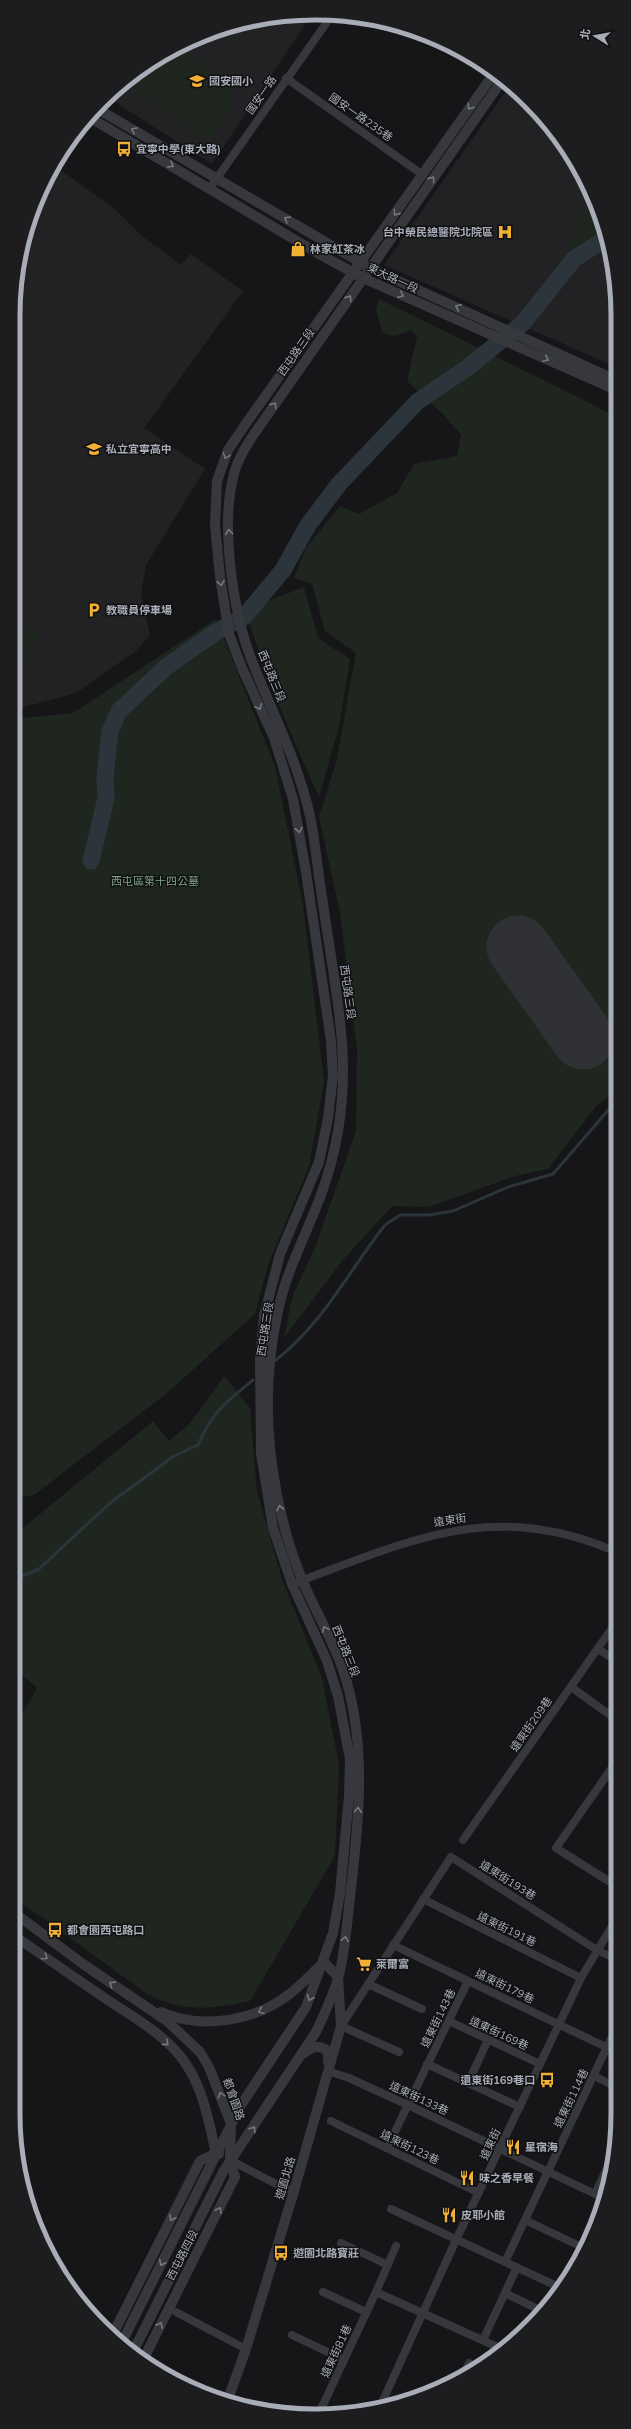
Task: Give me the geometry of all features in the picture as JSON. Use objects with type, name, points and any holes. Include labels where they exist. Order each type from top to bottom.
[{"type":"street","name":"國安一路","points":[[210,188],[286,78],[328,21]]},
{"type":"street","name":"國安一路235巷","points":[[286,78],[423,175]]},
{"type":"street","name":"西屯路三段","points":[[338,1977],[352,1885],[358,1806],[359,1754],[350,1697],[342,1667],[302,1580],[280,1510],[270,1447],[270,1375],[276,1316],[293,1259],[322,1192],[333,1154],[343,1091],[344,1062],[340,1020],[311,817],[298,772],[250,656],[241,627],[234,585],[228,524],[234,469],[252,436],[363,278],[365,265],[423,175],[491,78]]},
{"type":"street","name":"西屯路三段","points":[[324,1962],[333,1933],[340,1892],[350,1759],[336,1689],[327,1661],[292,1584],[273,1528],[266,1492],[261,1453],[260,1358],[264,1316],[280,1254],[304,1201],[320,1154],[328,1118],[333,1076],[331,1041],[306,872],[293,799],[274,738],[242,668],[229,634],[214,525],[217,481],[228,450],[353,272],[365,265],[499,84]]},
{"type":"street","name":"東大路一段","points":[[102,112],[365,265],[611,378]]},
{"type":"street","name":"東大路一段","points":[[93,121],[363,278],[511,342],[611,388]]},
{"type":"street","name":"遠東街","points":[[292,1584],[406,1542],[440,1532],[476,1527],[530,1528],[583,1540],[611,1550]]},
{"type":"street","name":"遠東街209巷","points":[[463,1840],[611,1630]]},
{"type":"street","points":[[598,1648],[611,1657]]},
{"type":"street","points":[[571,1687],[611,1715]]},
{"type":"street","points":[[611,1769],[556,1848],[611,1883]]},
{"type":"street","name":"遠東街193巷","points":[[423,1899],[451,1857],[597,1950]]},
{"type":"street","points":[[399,2052],[341,2026],[423,1899]]},
{"type":"street","name":"遠東街191巷","points":[[423,1899],[581,1978]]},
{"type":"street","name":"都會園路","points":[[20,1917],[83,1964],[167,2021],[200,2052],[212,2073],[231,2124],[230,2160]]},
{"type":"street","name":"遠東街","points":[[383,2401],[456,2240],[480,2193],[581,1978],[611,1927]]},
{"type":"street","points":[[20,1940],[135,2019],[173,2049],[186,2064],[200,2093],[216,2153],[282,2188],[294,2191]]},
{"type":"street","name":"遠東街179巷","points":[[393,1945],[608,2048]]},
{"type":"street","points":[[597,1950],[611,1957]]},
{"type":"street","points":[[145,2005],[181,2018],[219,2021],[237,2018],[268,2008],[284,1998],[324,1962],[338,1977]]},
{"type":"street","name":"西屯路四段","points":[[124,2338],[231,2124],[260,2075],[306,2007],[324,1962]]},
{"type":"street","name":"遊園北路","points":[[229,2396],[246,2349],[294,2191],[341,2026],[338,1977]]},
{"type":"street","name":"西屯路四段","points":[[135,2347],[230,2160],[248,2136],[293,2064],[316,2032],[325,2014],[338,1977]]},
{"type":"street","name":"遠東街143巷","points":[[387,2148],[468,1981]]},
{"type":"street","points":[[368,1984],[422,2009]]},
{"type":"street","name":"遠東街169巷","points":[[449,2021],[540,2064]]},
{"type":"street","points":[[468,2083],[488,2040]]},
{"type":"street","name":"遠東街114巷","points":[[505,2262],[611,2040]]},
{"type":"street","points":[[293,2064],[314,2046],[322,2046],[328,2051],[328,2071]]},
{"type":"street","name":"遠東街143巷","points":[[427,2064],[520,2107]]},
{"type":"street","name":"遠東街133巷","points":[[328,2071],[349,2078],[408,2105],[599,2196]]},
{"type":"street","points":[[594,2076],[611,2084]]},
{"type":"street","name":"遠東街123巷","points":[[331,2121],[480,2193]]},
{"type":"street","points":[[115,2330],[200,2161],[216,2153]]},
{"type":"street","name":"西屯路四段","points":[[145,2354],[235,2177],[230,2160]]},
{"type":"street","points":[[391,2209],[556,2285]]},
{"type":"street","points":[[525,2220],[580,2246]]},
{"type":"street","points":[[341,2243],[388,2265]]},
{"type":"street","name":"遠東街81巷","points":[[321,2409],[396,2246]]},
{"type":"street","points":[[483,2340],[517,2267]]},
{"type":"street","points":[[323,2292],[366,2312]]},
{"type":"street","points":[[376,2292],[497,2347]]},
{"type":"street","points":[[505,2293],[537,2309]]},
{"type":"street","points":[[176,2312],[246,2349]]},
{"type":"street","points":[[292,2336],[344,2360]]},
{"type":"shaded area","name":"國安國小","points":[[308,20],[212,164],[113,101],[151,70],[202,42],[239,30],[258,26]]},
{"type":"shaded area","name":"台中榮民總醫院北院區","points":[[506,90],[538,121],[550,136],[561,151],[589,202],[601,239],[608,277],[611,316],[611,365],[384,265]]},
{"type":"shaded area","name":"私立宜寧高中","points":[[59,169],[117,211],[143,237],[181,265],[191,254],[243,291],[144,428],[205,469],[146,565],[141,594],[150,635],[136,651],[76,693],[20,708],[21,296],[30,239],[42,202]]},
{"type":"green space","points":[[185,50],[229,80],[232,89],[231,105],[224,120],[210,142],[129,87],[151,70]]},
{"type":"green space","points":[[582,212],[593,215],[600,235],[580,241],[558,265]]},
{"type":"green space","points":[[379,299],[611,414],[611,1095],[596,1106],[548,1169],[515,1176],[429,1207],[392,1206],[343,1260],[284,1338],[292,1298],[316,1245],[356,1131],[357,1050],[340,913],[319,817],[337,759],[356,653],[325,631],[312,584],[294,578],[306,548],[340,506],[359,514],[397,493],[414,464],[457,456],[461,435],[444,415],[407,381],[417,336],[411,330],[395,336],[383,333],[376,310]]},
{"type":"green space","points":[[304,587],[318,638],[350,659],[339,726],[319,797],[279,705],[245,610]]},
{"type":"green space","name":"西屯區第十四公墓","points":[[216,619],[275,766],[303,905],[324,1081],[309,1166],[268,1265],[255,1314],[167,1393],[34,1495],[20,1498],[20,718],[73,713]]},
{"type":"green space","points":[[20,621],[39,635],[20,662]]},
{"type":"green space","points":[[224,1376],[250,1408],[257,1492],[283,1582],[322,1678],[339,1765],[335,1856],[250,2001],[223,2006],[198,2008],[173,2004],[147,1994],[26,1906],[20,1903],[20,1718],[37,1688],[20,1672],[20,1526],[23,1528],[153,1421],[169,1441],[191,1422]]},
{"type":"waterway","points":[[91,861],[106,798],[105,777],[110,731],[119,711],[166,667],[216,632],[244,617],[283,570],[308,525],[339,484],[417,402],[467,368],[523,323],[574,259],[601,241]]},
{"type":"waterway","points":[[276,1360],[293,1345],[322,1313],[385,1225],[400,1215],[429,1215],[453,1211],[508,1187],[553,1174],[611,1107]]},
{"type":"waterway","points":[[20,1577],[39,1569],[110,1503],[174,1456],[198,1445],[214,1416],[253,1380]]},
{"type":"runway","points":[[518,947],[583,1038]]},
{"type":"place","name":"國安國小","points":[[197,81]]},
{"type":"place","name":"宜寧中學(東大路)","points":[[124,149]]},
{"type":"place","name":"台中榮民總醫院北院區","points":[[505,232]]},
{"type":"place","name":"林家紅茶冰","points":[[298,249]]},
{"type":"place","name":"私立宜寧高中","points":[[94,449]]},
{"type":"place","name":"教職員停車場","points":[[94,610]]},
{"type":"place","name":"都會園西屯路口","points":[[55,1930]]},
{"type":"place","name":"萊爾富","points":[[364,1964]]},
{"type":"place","name":"遠東街169巷口","points":[[547,2080]]},
{"type":"place","name":"星宿海","points":[[513,2147]]},
{"type":"place","name":"味之香早餐","points":[[467,2178]]},
{"type":"place","name":"皮耶小館","points":[[449,2215]]},
{"type":"place","name":"遊園北路寶莊","points":[[281,2253]]}]
